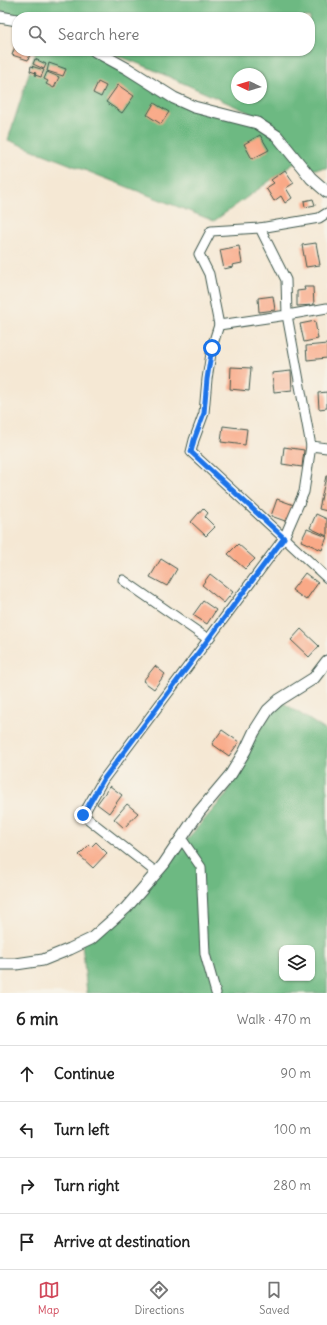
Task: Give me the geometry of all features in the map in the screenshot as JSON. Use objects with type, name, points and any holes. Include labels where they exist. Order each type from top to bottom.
[{"type":"street","points":[[0,17],[12,19]]},
{"type":"street","points":[[104,56],[174,98],[194,107],[257,123],[277,136],[311,178],[327,192]]},
{"type":"street","points":[[327,213],[319,218],[260,228],[211,231],[199,254],[209,274],[219,325],[212,348],[204,413],[191,452],[327,578]]},
{"type":"street","points":[[157,873],[83,815],[103,780],[284,538],[304,492],[311,446],[287,315],[286,280],[260,228]]},
{"type":"street","points":[[219,325],[327,308]]},
{"type":"street","points":[[311,446],[327,448]]},
{"type":"street","points":[[124,580],[208,640]]},
{"type":"street","points":[[0,964],[16,964],[44,960],[70,949],[90,939],[126,908],[157,873],[199,812],[231,774],[268,710],[279,700],[314,678],[327,661]]},
{"type":"street","points":[[181,838],[201,867],[205,954],[216,993]]},
{"type":"green space","points":[[0,0],[327,0],[327,168],[304,170],[296,162],[214,221],[8,140],[34,56],[101,56],[184,103],[257,123],[273,137],[248,112],[119,56],[315,56],[315,12],[12,12],[12,15],[0,11]]},
{"type":"green space","points":[[279,700],[327,731],[327,993],[87,993],[82,943],[157,873],[227,794],[240,760]]},
{"type":"building","points":[[15,56],[29,56],[28,60]]},
{"type":"building","points":[[35,59],[46,64],[44,69],[33,64]]},
{"type":"building","points":[[49,63],[66,69],[63,76],[47,71]]},
{"type":"building","points":[[31,66],[44,70],[41,77],[30,71]]},
{"type":"building","points":[[47,72],[59,77],[54,88],[46,84],[48,81],[44,79]]},
{"type":"building","points":[[98,82],[106,86],[101,97],[93,93]]},
{"type":"building","points":[[118,85],[134,96],[122,113],[106,102]]},
{"type":"building","points":[[154,103],[169,112],[161,124],[147,115]]},
{"type":"building","points":[[260,135],[269,150],[252,159],[244,144]]},
{"type":"building","points":[[285,170],[294,183],[286,188],[292,198],[285,203],[281,196],[274,201],[266,188],[274,183],[271,180]]},
{"type":"building","points":[[313,199],[315,205],[305,207],[304,201]]},
{"type":"building","points":[[316,243],[320,265],[306,267],[302,245]]},
{"type":"building","points":[[239,246],[242,263],[232,265],[233,267],[224,269],[220,250]]},
{"type":"building","points":[[304,287],[313,287],[314,305],[297,306],[297,291],[305,290]]},
{"type":"building","points":[[273,296],[275,310],[259,312],[258,298]]},
{"type":"building","points":[[315,321],[318,339],[304,342],[300,324]]},
{"type":"building","points":[[327,344],[327,358],[307,360],[306,346]]},
{"type":"building","points":[[231,367],[251,368],[249,391],[230,389]]},
{"type":"building","points":[[291,371],[292,390],[274,392],[272,373]]},
{"type":"building","points":[[327,392],[327,408],[319,409],[318,393]]},
{"type":"building","points":[[223,426],[247,429],[245,445],[221,442]]},
{"type":"building","points":[[284,447],[304,450],[302,467],[282,464]]},
{"type":"building","points":[[327,476],[327,511],[319,509]]},
{"type":"building","points":[[277,499],[294,505],[288,522],[271,516]]},
{"type":"building","points":[[203,508],[208,513],[205,517],[215,527],[206,536],[191,522]]},
{"type":"building","points":[[316,514],[327,519],[327,536],[310,528]]},
{"type":"building","points":[[307,529],[327,537],[322,550],[301,541]]},
{"type":"building","points":[[238,544],[255,559],[245,569],[228,554]]},
{"type":"building","points":[[161,559],[177,569],[167,586],[150,577]]},
{"type":"building","points":[[305,573],[318,583],[306,600],[292,590]]},
{"type":"building","points":[[210,574],[233,592],[224,603],[202,585]]},
{"type":"building","points":[[203,601],[216,610],[207,624],[193,615]]},
{"type":"building","points":[[301,629],[319,646],[309,657],[291,640]]},
{"type":"building","points":[[155,666],[165,674],[154,689],[143,681]]},
{"type":"building","points":[[222,730],[239,742],[229,756],[212,744]]},
{"type":"building","points":[[110,786],[122,795],[109,813],[97,804]]},
{"type":"building","points":[[127,804],[138,813],[124,828],[114,819]]},
{"type":"building","points":[[96,842],[107,853],[93,868],[79,855],[89,845],[91,847]]},
{"type":"route","points":[[83,815],[103,780],[284,538],[191,452],[204,413],[212,348]]}]
